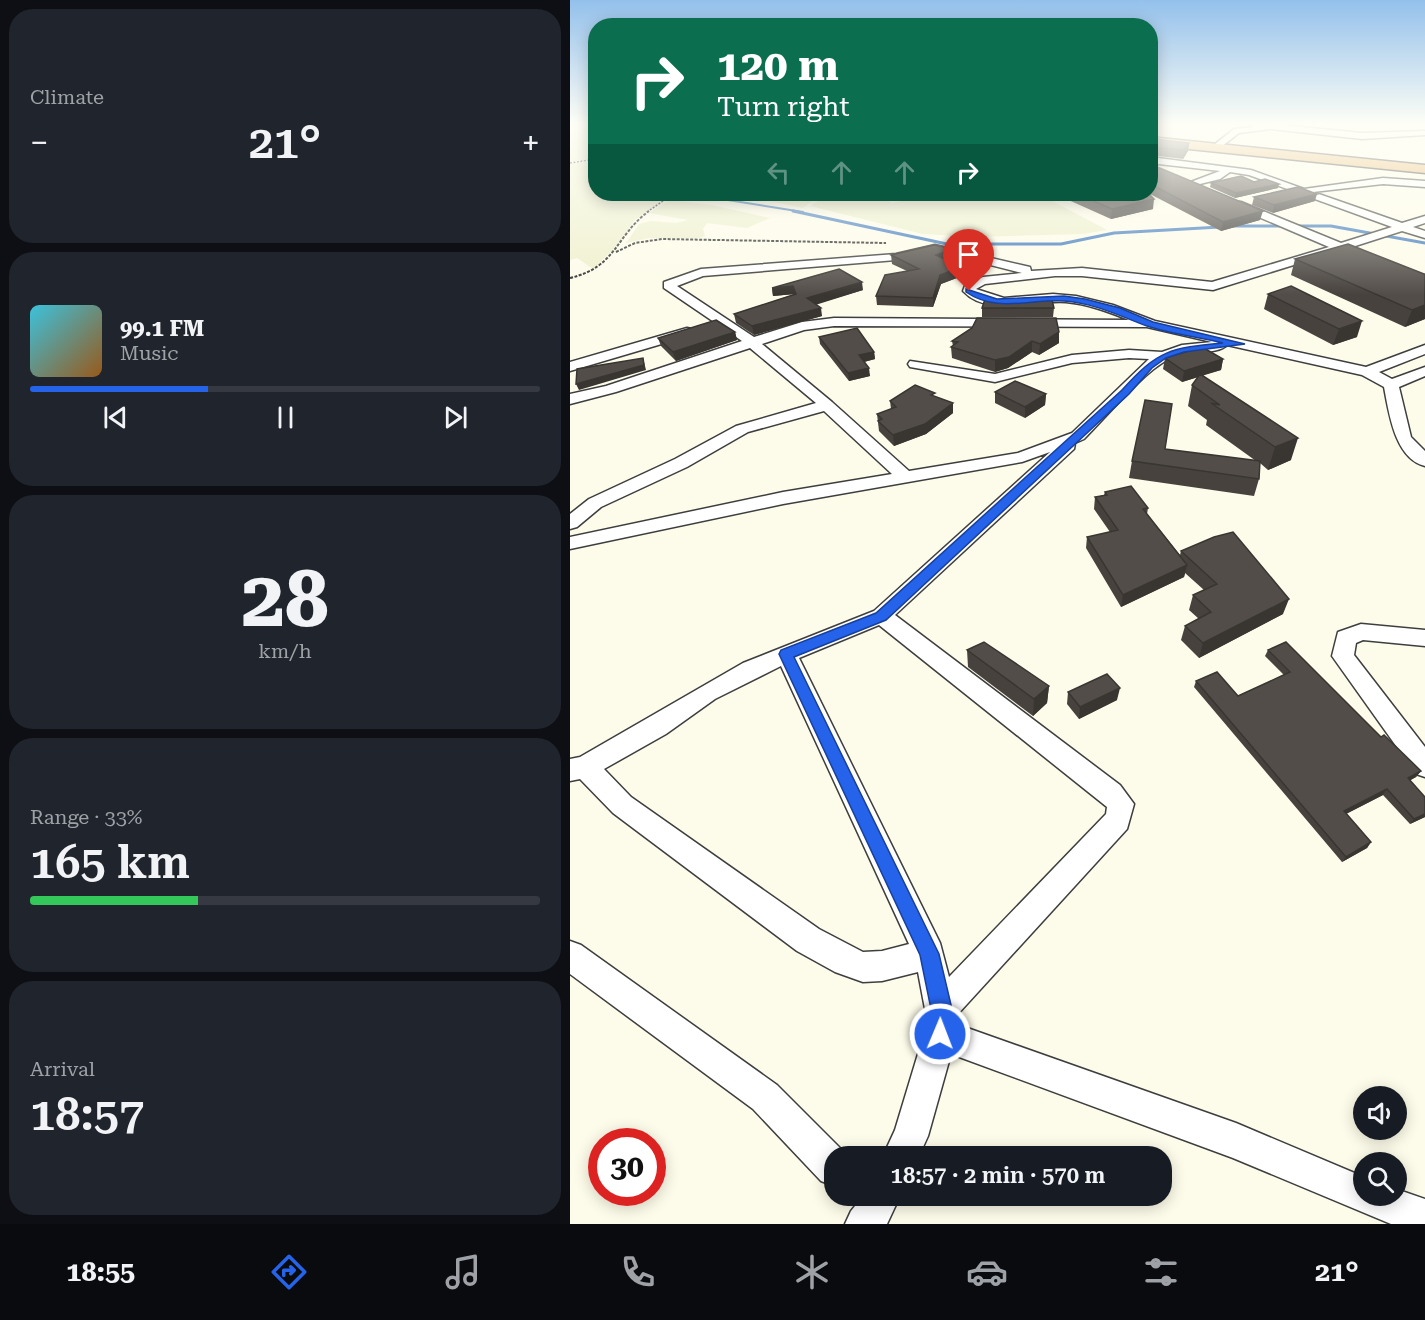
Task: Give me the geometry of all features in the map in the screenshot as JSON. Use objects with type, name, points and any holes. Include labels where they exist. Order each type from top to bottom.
[{"type":"street","points":[[1196,181],[1186,183],[1213,194]]},
{"type":"street","points":[[1274,181],[1425,235]]},
{"type":"street","points":[[1276,194],[1297,189],[1339,188],[1378,182],[1425,184]]},
{"type":"street","points":[[1378,182],[1404,193]]},
{"type":"street","points":[[1224,198],[1361,256]]},
{"type":"street","points":[[1234,203],[1255,198]]},
{"type":"street","points":[[1425,219],[1381,235],[1213,286],[1082,272],[1038,274],[983,281],[970,286],[969,291],[979,298],[997,302],[1064,298],[1085,302],[1117,310],[1151,324],[1367,372],[1391,385],[1403,438],[1425,461]]},
{"type":"street","points":[[904,476],[729,320],[668,285],[701,273],[896,256],[927,248],[950,250],[1038,274]]},
{"type":"street","points":[[570,367],[729,320]]},
{"type":"street","points":[[570,399],[611,389],[802,326],[860,320],[1151,324]]},
{"type":"street","points":[[929,954],[882,966],[863,967],[846,962],[808,940],[622,805],[577,768],[657,727],[707,693],[786,654],[881,616],[1078,436],[1149,366],[1163,356],[1182,349],[1240,344]]},
{"type":"street","points":[[1367,372],[1425,350]]},
{"type":"street","points":[[915,364],[995,378],[1072,359],[1129,354],[1163,356]]},
{"type":"street","points":[[1391,385],[1425,371]]},
{"type":"street","points":[[570,523],[595,503],[681,463],[742,429],[827,405]]},
{"type":"street","points":[[570,543],[783,498],[1022,457],[1078,436]]},
{"type":"street","points":[[881,616],[1111,793],[1120,804],[1118,820],[941,1022]]},
{"type":"street","points":[[1425,638],[1361,632],[1346,638],[1343,656],[1425,766]]},
{"type":"street","points":[[786,654],[929,954],[941,1022],[911,1136],[906,1146]]},
{"type":"street","points":[[570,957],[765,1097],[824,1158]]},
{"type":"street","points":[[941,1022],[1236,1141],[1353,1191]]},
{"type":"street","points":[[1392,1206],[1425,1218]]},
{"type":"path","points":[[570,278],[596,270],[616,252],[638,220],[664,201]]},
{"type":"path","points":[[616,252],[635,243],[662,239],[887,243]]},
{"type":"green space","points":[[570,181],[588,181],[588,201],[661,201],[635,220],[613,250],[593,269],[577,258],[570,260]]},
{"type":"green space","points":[[667,201],[678,201],[712,205],[770,218],[747,228],[707,223],[703,229],[705,236],[700,238],[649,238],[626,243],[639,224],[651,221],[676,223],[688,220],[649,213]]},
{"type":"green space","points":[[770,201],[812,201],[803,208]]},
{"type":"green space","points":[[818,201],[889,201],[892,203],[902,201],[1052,201],[1107,230],[1083,234],[975,237],[923,234],[810,206]]},
{"type":"building","points":[[1158,181],[1191,181],[1263,211],[1223,222],[1158,188]]},
{"type":"building","points":[[1271,181],[1279,184],[1236,193],[1211,183]]},
{"type":"building","points":[[1298,187],[1317,194],[1274,205],[1254,197]]},
{"type":"building","points":[[1094,201],[1146,201],[1112,209]]},
{"type":"building","points":[[1348,244],[1425,274],[1425,305],[1412,310],[1295,259]]},
{"type":"building","points":[[934,245],[953,249],[936,255],[962,267],[940,275],[933,298],[876,296],[885,275],[919,269],[891,255]]},
{"type":"building","points":[[839,269],[862,282],[807,298],[821,308],[752,326],[734,314],[796,294],[793,286],[772,288]]},
{"type":"building","points":[[1291,286],[1362,321],[1339,329],[1268,294]]},
{"type":"building","points":[[985,299],[1027,302],[1052,300],[1054,308],[982,308]]},
{"type":"building","points":[[977,318],[1056,318],[1059,332],[1040,344],[1032,341],[1009,357],[995,360],[951,347],[958,342],[952,341],[972,328]]},
{"type":"building","points":[[716,320],[735,332],[673,352],[658,338]]},
{"type":"building","points":[[857,328],[874,352],[859,355],[869,368],[848,373],[819,337]]},
{"type":"building","points":[[1202,347],[1223,359],[1184,371],[1165,358]]},
{"type":"building","points":[[643,358],[644,365],[576,384],[577,369]]},
{"type":"building","points":[[1200,374],[1298,438],[1275,447],[1211,403],[1220,405],[1192,385]]},
{"type":"building","points":[[1015,381],[1046,394],[1025,407],[995,392]]},
{"type":"building","points":[[915,385],[935,393],[931,395],[953,403],[925,424],[893,435],[878,421],[882,419],[877,414],[896,407],[890,401]]},
{"type":"building","points":[[1145,400],[1172,404],[1165,449],[1260,461],[1259,479],[1132,461]]},
{"type":"building","points":[[1131,486],[1148,508],[1143,509],[1187,565],[1123,595],[1087,537],[1118,530],[1095,497],[1107,495],[1105,492]]},
{"type":"building","points":[[1233,532],[1289,599],[1203,643],[1185,626],[1211,612],[1193,595],[1217,584],[1181,551],[1214,537]]},
{"type":"building","points":[[984,642],[1049,686],[1034,699],[967,650]]},
{"type":"building","points":[[1286,642],[1381,737],[1384,735],[1421,771],[1408,778],[1425,797],[1425,814],[1414,819],[1387,789],[1344,811],[1371,842],[1346,857],[1196,681],[1217,672],[1238,696],[1290,672],[1268,650]]},
{"type":"building","points":[[1107,674],[1120,688],[1080,707],[1068,692]]},
{"type":"waterway","points":[[734,201],[803,212]]},
{"type":"waterway","points":[[793,211],[947,244],[1061,244],[1114,233],[1220,227]]},
{"type":"waterway","points":[[1233,226],[1331,226],[1425,243]]},
{"type":"route","points":[[940,1034],[941,1009],[929,954],[786,654],[881,616],[1125,392],[1149,366],[1163,356],[1182,349],[1240,344],[1151,324],[1117,310],[1085,302],[1064,298],[997,302],[979,298],[969,291]]}]
